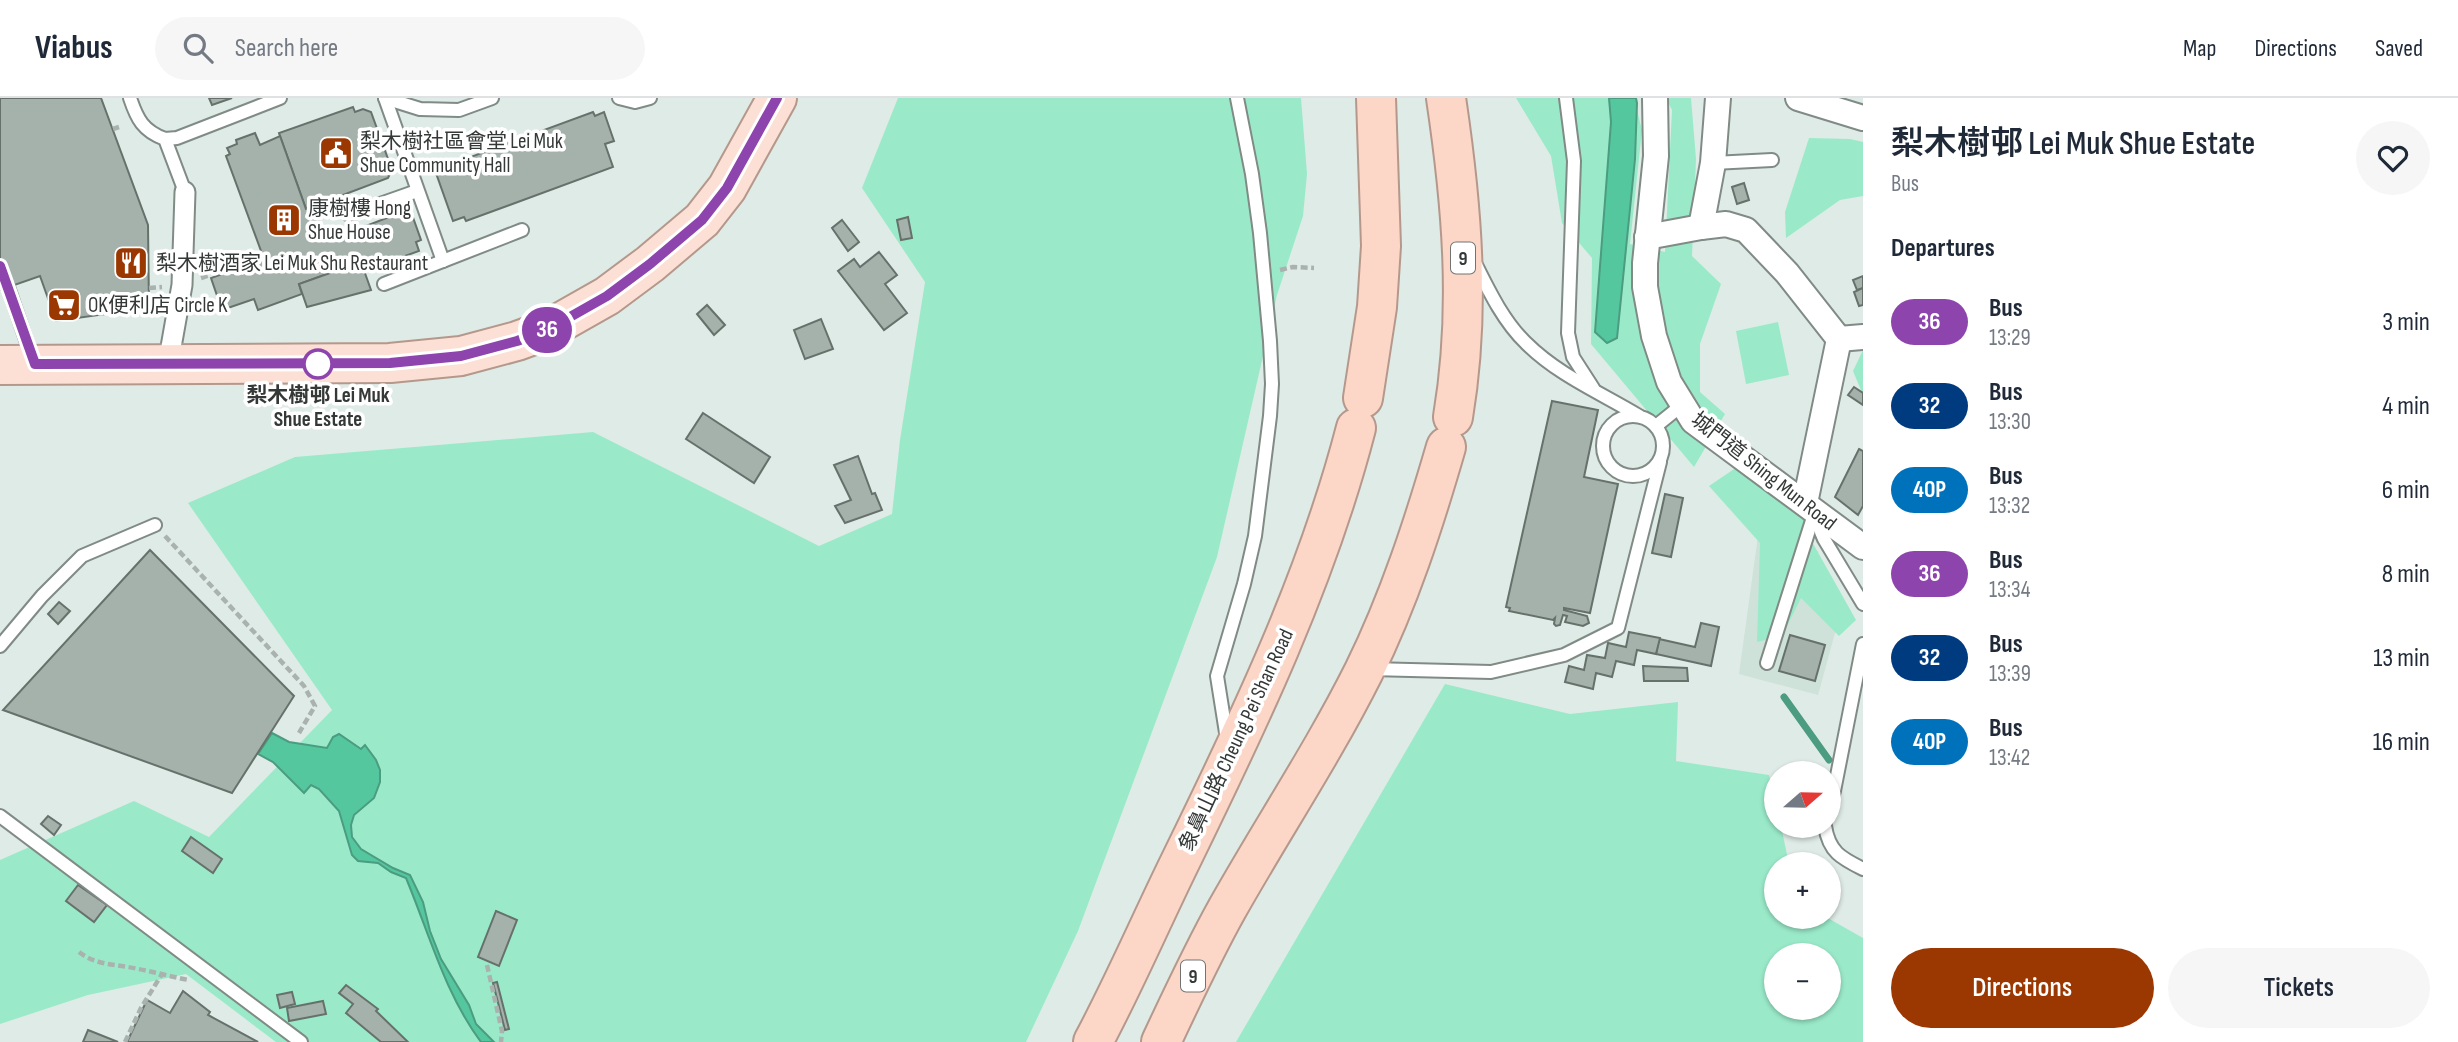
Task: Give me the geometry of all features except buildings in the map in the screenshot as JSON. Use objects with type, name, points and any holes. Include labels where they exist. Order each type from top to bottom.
[{"type":"highway","name":"象鼻山路 Cheung Pei Shan Road","points":[[1093,1042],[1122,987],[1272,668],[1311,570],[1335,500],[1359,413],[1377,307],[1381,246],[1376,98]]},
{"type":"highway","name":"9","points":[[1161,1042],[1227,910],[1365,668],[1425,520],[1449,432],[1463,336],[1462,239],[1446,98]]},
{"type":"main road","points":[[17,365],[337,364],[426,361],[491,349],[547,330],[618,288],[702,220],[727,188],[777,98]]},
{"type":"street","name":"城門道 Shing Mun Road","points":[[1656,98],[1656,156],[1647,237],[1645,287],[1648,311],[1670,383],[1693,421],[1863,547]]},
{"type":"street","points":[[1702,227],[1713,163],[1718,98]]},
{"type":"street","points":[[1798,98],[1863,118]]},
{"type":"street","points":[[168,365],[182,285],[185,192]]},
{"type":"street","points":[[1647,237],[1726,224],[1746,230],[1851,338],[1813,509]]},
{"type":"lane","points":[[130,98],[138,121],[147,130],[165,139],[177,138],[280,98]]},
{"type":"lane","points":[[443,261],[385,98],[420,109],[459,110],[492,98]]},
{"type":"lane","points":[[619,98],[635,102],[650,98]]},
{"type":"lane","points":[[1230,761],[1217,676],[1255,536],[1270,416],[1271,352],[1252,174],[1237,98]]},
{"type":"lane","points":[[1566,98],[1574,161],[1568,333],[1573,357],[1593,388]]},
{"type":"lane","points":[[165,139],[185,192]]},
{"type":"lane","points":[[1713,163],[1772,160]]},
{"type":"lane","points":[[349,215],[417,191]]},
{"type":"lane","points":[[384,284],[522,230]]},
{"type":"lane","points":[[1365,668],[1491,672],[1563,655],[1618,628],[1660,462],[1664,443],[1656,426],[1559,370],[1524,341],[1503,315],[1462,239]]},
{"type":"lane","points":[[8,287],[17,365]]},
{"type":"lane","points":[[1656,426],[1682,405]]},
{"type":"lane","points":[[1639,416],[1620,419],[1612,424],[1603,443],[1607,463],[1614,471],[1634,477],[1644,475],[1660,462]]},
{"type":"lane","points":[[1813,509],[1824,539],[1863,604]]},
{"type":"lane","points":[[1767,663],[1813,509]]},
{"type":"lane","points":[[0,646],[42,596],[82,556],[155,525]]},
{"type":"lane","points":[[1840,761],[1863,643]]},
{"type":"lane","points":[[0,816],[301,1042]]},
{"type":"lane","points":[[1828,838],[1840,858],[1863,869]]},
{"type":"path","points":[[113,129],[119,127]]},
{"type":"path","points":[[1264,273],[1293,267],[1314,268]]},
{"type":"path","points":[[155,525],[304,686],[315,706],[299,733]]},
{"type":"path","points":[[79,952],[98,962],[176,978]]},
{"type":"path","points":[[487,965],[502,1031],[501,1042]]},
{"type":"path","points":[[125,1042],[141,1008],[162,974]]},
{"type":"shaded area","points":[[898,98],[1301,98],[1307,174],[1303,216],[1277,295],[1217,557],[1078,931],[1026,1042],[276,1042],[186,974],[88,995],[0,1024],[0,860],[134,801],[209,837],[332,710],[188,503],[295,457],[593,432],[819,546],[892,514],[900,440],[925,282],[862,188]]},
{"type":"shaded area","points":[[1516,98],[1634,98],[1642,130],[1630,244],[1665,252],[1672,110],[1666,98],[1691,98],[1696,159],[1692,256],[1721,284],[1700,344],[1700,392],[1725,414],[1694,467],[1591,344],[1592,258],[1562,223],[1551,156]]},
{"type":"shaded area","points":[[1609,98],[1636,98],[1637,103],[1635,159],[1617,338],[1607,343],[1595,332],[1611,122]]},
{"type":"shaded area","points":[[1809,138],[1863,142],[1863,196],[1840,200],[1786,238],[1785,212]]},
{"type":"shaded area","points":[[1778,322],[1789,375],[1746,384],[1736,331]]},
{"type":"shaded area","points":[[1863,350],[1863,395],[1853,371]]},
{"type":"shaded area","points":[[1743,463],[1818,527],[1811,540],[1856,620],[1839,636],[1801,598],[1782,636],[1757,642],[1760,543],[1709,486]]},
{"type":"shaded area","points":[[1761,514],[1819,552],[1814,560],[1843,604],[1818,695],[1739,674]]},
{"type":"shaded area","points":[[1445,684],[1570,714],[1678,702],[1676,761],[1764,774],[1764,838],[1784,838],[1786,852],[1764,852],[1764,929],[1841,929],[1841,926],[1863,938],[1863,1042],[1236,1042]]},
{"type":"shaded area","points":[[272,733],[289,742],[327,748],[333,737],[339,734],[361,749],[365,745],[376,760],[380,770],[380,782],[374,798],[354,815],[352,837],[361,849],[410,875],[423,902],[441,959],[469,1005],[476,1024],[494,1042],[481,1042],[457,1004],[406,878],[378,863],[358,861],[352,855],[339,811],[319,789],[311,785],[304,793],[273,762],[258,754]]},
{"type":"waterway","points":[[1784,697],[1829,760]]},
{"type":"bus line","name":"36","points":[[0,266],[35,364],[307,365],[426,361],[461,356],[547,330],[607,296],[650,264],[702,220],[727,188],[777,98]]},
{"type":"place","name":"梨木樹社區會堂 Lei Muk Shue Community Hall","points":[[336,153]]},
{"type":"place","name":"康樹樓 Hong Shue House","points":[[284,220]]},
{"type":"place","name":"梨木樹酒家 Lei Muk Shu Restaurant","points":[[131,263]]},
{"type":"place","name":"OK便利店 Circle K","points":[[64,305]]},
{"type":"place","name":"梨木樹邨 Lei Muk Shue Estate","points":[[318,364]]}]
